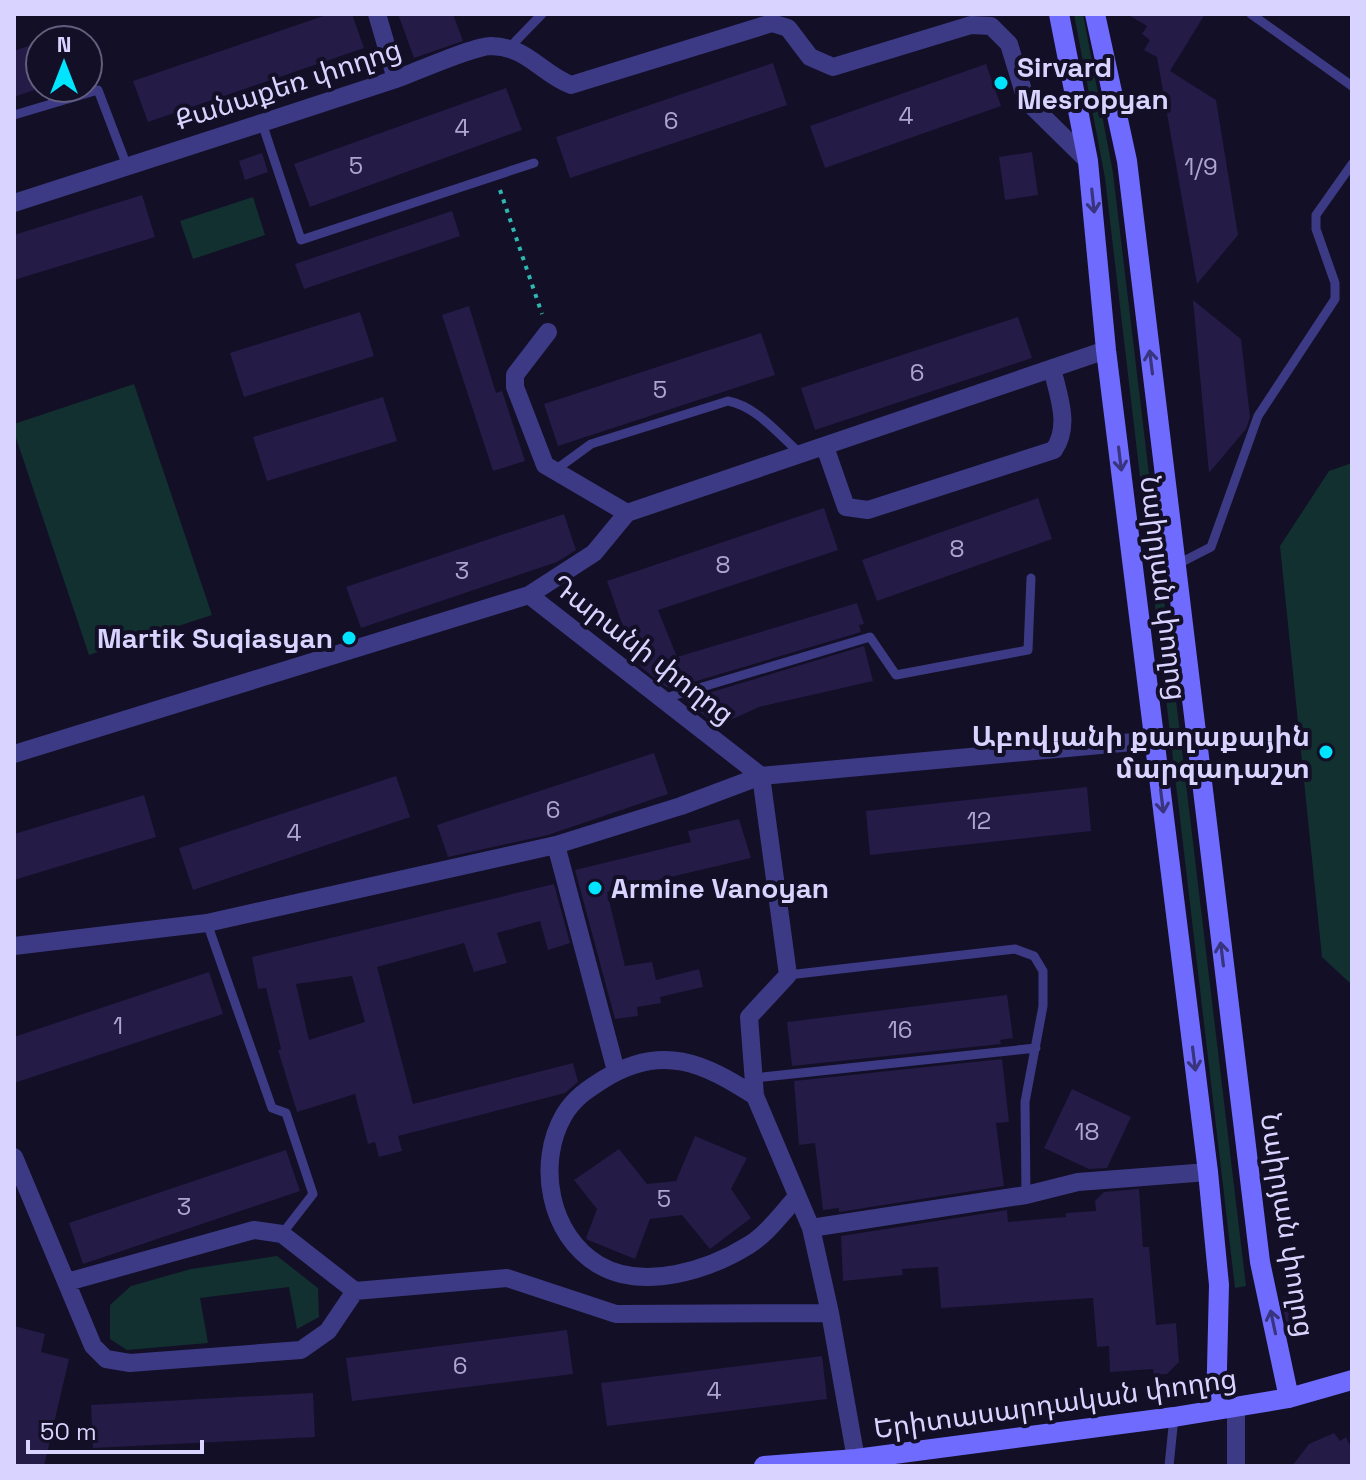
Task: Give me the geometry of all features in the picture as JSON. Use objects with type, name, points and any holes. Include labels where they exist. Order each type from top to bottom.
[{"type":"street","points":[[377,14],[396,79]]},
{"type":"street","name":"Նաիրյան փողոց","points":[[1059,14],[1088,161],[1106,350],[1208,1172],[1226,1408]]},
{"type":"street","name":"Նաիրյան փողոց","points":[[1095,14],[1127,161],[1260,1262],[1289,1398]]},
{"type":"street","points":[[509,48],[526,55],[551,77],[571,85],[772,18],[788,28],[810,57],[833,67],[987,20],[1009,44],[1026,100],[1088,161]]},
{"type":"street","name":"Քանաքեռ փողոց","points":[[14,203],[396,79],[487,46],[509,48]]},
{"type":"street","points":[[548,332],[515,375],[515,387],[545,465],[627,513]]},
{"type":"street","points":[[529,595],[594,553],[627,513],[1106,350]]},
{"type":"street","points":[[825,447],[846,507],[868,510],[1054,450],[1064,425],[1052,368]]},
{"type":"street","name":"Դարանի փողոց","points":[[14,754],[529,595],[761,776]]},
{"type":"street","points":[[14,946],[207,923],[556,845],[681,806],[761,776],[1155,740]]},
{"type":"street","points":[[761,776],[788,975],[749,1017],[754,1087],[796,1198],[811,1228],[856,1459]]},
{"type":"street","points":[[556,845],[616,1071]]},
{"type":"street","points":[[754,1087],[684,1061],[647,1060],[616,1071],[580,1094],[564,1115],[554,1139],[549,1167],[551,1196],[561,1223],[578,1249],[601,1266],[633,1275],[667,1275],[710,1266],[753,1244],[796,1198]]},
{"type":"street","points":[[14,1157],[93,1346],[106,1359],[130,1363],[301,1350],[328,1331],[355,1291]]},
{"type":"street","points":[[811,1228],[1026,1195],[1078,1182],[1208,1172]]},
{"type":"street","points":[[67,1282],[254,1230],[282,1234],[355,1291],[507,1278],[616,1314],[830,1313]]},
{"type":"street","name":"Երիտասարդական փողոց","points":[[764,1466],[856,1459],[1174,1417],[1289,1398],[1352,1380]]},
{"type":"street","points":[[1226,1408],[1236,1466]]},
{"type":"lane","points":[[509,48],[542,14]]},
{"type":"lane","points":[[1251,14],[1352,86]]},
{"type":"lane","points":[[14,115],[98,90],[127,166]]},
{"type":"lane","points":[[262,123],[301,240],[534,163]]},
{"type":"lane","points":[[1176,565],[1211,547],[1258,416],[1335,299],[1335,283],[1316,229],[1316,215],[1352,164]]},
{"type":"lane","points":[[554,471],[591,444],[728,401],[740,403],[750,410],[800,453]]},
{"type":"lane","points":[[662,699],[870,637],[896,675],[1028,650],[1031,578]]},
{"type":"lane","points":[[207,923],[272,1108],[286,1113],[313,1194],[282,1234]]},
{"type":"lane","points":[[788,975],[1015,949],[1034,956],[1043,971],[1043,1006],[1025,1102],[1026,1195]]},
{"type":"lane","points":[[754,1087],[1036,1048]]},
{"type":"lane","points":[[1169,1466],[1174,1417]]},
{"type":"path","points":[[496,178],[548,332]]},
{"type":"green space","points":[[1074,14],[1083,14],[1113,173],[1246,1286],[1235,1288],[1105,178]]},
{"type":"green space","points":[[253,197],[265,235],[193,259],[180,221]]},
{"type":"green space","points":[[134,384],[212,615],[89,655],[14,432],[14,424]]},
{"type":"green space","name":"Աբովյանի քաղաքային մարզադաշտ","points":[[1352,463],[1352,985],[1322,957],[1280,546],[1329,471]]},
{"type":"green space","points":[[277,1256],[318,1288],[319,1317],[297,1329],[289,1287],[200,1298],[208,1343],[127,1350],[110,1339],[110,1305],[131,1286],[191,1269]]},
{"type":"building","points":[[329,14],[352,14],[364,48],[148,122],[133,81]]},
{"type":"building","points":[[398,14],[453,14],[463,41],[414,58]]},
{"type":"building","points":[[1127,14],[1205,14],[1170,71],[1216,100],[1238,235],[1197,284],[1157,57],[1144,50],[1150,40],[1142,34],[1147,26]]},
{"type":"building","points":[[24,48],[24,94],[14,97],[14,51]]},
{"type":"building","points":[[773,63],[787,105],[570,178],[556,137]]},
{"type":"building","points":[[986,64],[1001,106],[825,168],[810,126]]},
{"type":"building","points":[[506,88],[522,130],[310,207],[294,164]]},
{"type":"building","points":[[1032,152],[1038,195],[1005,200],[999,157]]},
{"type":"building","points":[[262,153],[268,172],[245,180],[239,161]]},
{"type":"building","points":[[142,195],[155,237],[14,280],[14,235]]},
{"type":"building","points":[[452,211],[460,236],[304,289],[295,264]]},
{"type":"building","points":[[1193,300],[1241,339],[1250,417],[1246,429],[1209,473]]},
{"type":"building","points":[[469,306],[496,393],[502,391],[525,461],[493,471],[442,315]]},
{"type":"building","points":[[360,312],[374,356],[244,397],[230,353]]},
{"type":"building","points":[[1018,317],[1032,358],[815,430],[801,388]]},
{"type":"building","points":[[761,333],[775,375],[558,446],[544,404]]},
{"type":"building","points":[[383,397],[397,441],[267,481],[253,437]]},
{"type":"building","points":[[1038,498],[1052,539],[877,601],[862,560]]},
{"type":"building","points":[[824,508],[838,550],[658,610],[677,657],[857,603],[864,624],[859,625],[861,632],[673,688],[666,687],[641,667],[630,647],[607,581]]},
{"type":"building","points":[[564,514],[576,550],[557,562],[361,628],[346,587]]},
{"type":"building","points":[[864,646],[873,681],[759,707],[717,726],[685,700]]},
{"type":"building","points":[[654,753],[668,794],[548,835],[448,857],[437,825]]},
{"type":"building","points":[[396,776],[410,817],[193,890],[179,848]]},
{"type":"building","points":[[1087,787],[1091,831],[870,855],[866,811]]},
{"type":"building","points":[[144,795],[156,837],[14,880],[14,834]]},
{"type":"building","points":[[739,819],[751,858],[607,892],[625,966],[652,962],[656,980],[699,969],[703,987],[660,997],[661,1003],[637,1007],[638,1016],[615,1019],[575,870],[691,842],[688,831]]},
{"type":"building","points":[[554,884],[570,943],[548,950],[540,921],[497,933],[507,963],[474,972],[464,943],[377,967],[413,1104],[573,1063],[578,1082],[565,1093],[398,1136],[402,1151],[379,1157],[375,1142],[368,1144],[355,1094],[297,1112],[278,1050],[281,1049],[266,988],[258,989],[252,957]],"holes":[[[352,976],[365,1022],[309,1040],[296,984]]]},
{"type":"building","points":[[209,972],[223,1014],[14,1083],[14,1037]]},
{"type":"building","points":[[1007,995],[1013,1038],[1000,1040],[1001,1044],[792,1066],[787,1022]]},
{"type":"building","points":[[1002,1059],[1009,1122],[996,1123],[1004,1186],[839,1212],[839,1208],[823,1210],[815,1143],[799,1145],[794,1081]]},
{"type":"building","points":[[1072,1089],[1131,1117],[1107,1168],[1089,1169],[1044,1148]]},
{"type":"building","points":[[695,1136],[747,1158],[731,1189],[751,1218],[710,1249],[682,1215],[650,1219],[635,1259],[586,1238],[597,1209],[574,1180],[619,1149],[647,1184],[676,1181]]},
{"type":"building","points":[[286,1150],[300,1191],[83,1264],[69,1223]]},
{"type":"building","points":[[1139,1189],[1143,1247],[1149,1247],[1156,1325],[1176,1323],[1179,1362],[1167,1374],[1154,1375],[1153,1369],[1110,1372],[1109,1346],[1097,1347],[1093,1298],[941,1308],[938,1267],[902,1269],[903,1275],[843,1281],[841,1236],[1007,1210],[1008,1222],[1066,1217],[1066,1213],[1096,1211],[1095,1201],[1104,1192]]},
{"type":"building","points":[[1296,1294],[1304,1332],[1289,1335],[1281,1298]]},
{"type":"building","points":[[14,1326],[45,1334],[41,1352],[69,1359],[44,1466],[14,1466]]},
{"type":"building","points":[[567,1330],[573,1374],[352,1401],[346,1358]]},
{"type":"building","points":[[822,1356],[827,1399],[607,1426],[601,1383]]},
{"type":"building","points":[[313,1393],[315,1437],[93,1448],[91,1405]]},
{"type":"building","points":[[1334,1433],[1340,1441],[1346,1437],[1352,1450],[1352,1466],[1292,1466],[1309,1444]]},
{"type":"place","name":"Sirvard Mesropyan","points":[[1001,83]]},
{"type":"place","name":"Martik Suqiasyan","points":[[349,638]]},
{"type":"place","name":"Աբովյանի քաղաքային մարզադաշտ","points":[[1326,752]]},
{"type":"place","name":"Armine Vanoyan","points":[[595,888]]}]
